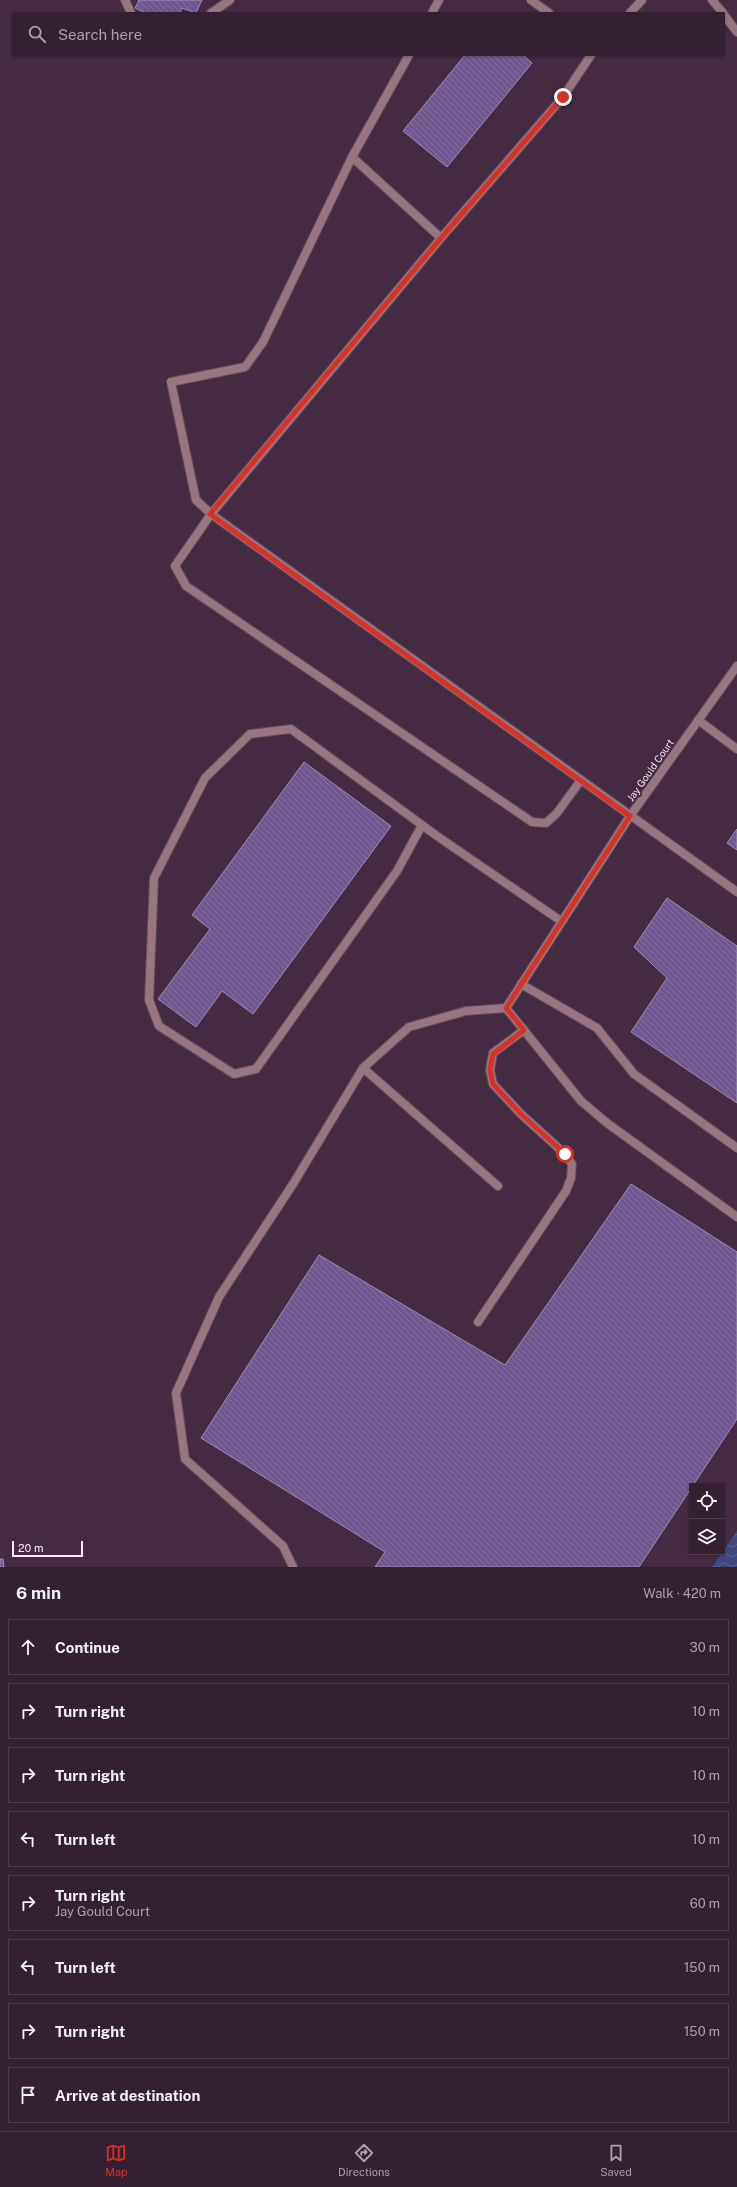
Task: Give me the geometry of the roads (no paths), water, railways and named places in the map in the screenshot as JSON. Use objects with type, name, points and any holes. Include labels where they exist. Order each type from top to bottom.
[{"type":"street","points":[[125,0],[131,12]]},
{"type":"street","points":[[212,12],[230,0]]},
{"type":"street","points":[[433,12],[439,0]]},
{"type":"street","points":[[531,0],[548,12]]},
{"type":"street","points":[[631,12],[642,0]]},
{"type":"street","points":[[712,0],[721,12]]},
{"type":"street","points":[[725,17],[737,32]]},
{"type":"street","points":[[408,56],[352,157],[263,342],[245,367],[171,382],[196,500],[210,514],[737,892]]},
{"type":"street","points":[[581,780],[552,818],[546,823],[532,822],[186,586],[175,566],[210,514],[441,238],[563,97],[590,56]]},
{"type":"street","points":[[352,157],[441,238]]},
{"type":"street","name":"Jay Gould Court","points":[[506,1008],[630,816],[737,666]]},
{"type":"street","points":[[698,720],[737,749]]},
{"type":"street","points":[[422,825],[397,871],[256,1069],[234,1074],[160,1026],[149,1000],[154,878],[205,778],[250,734],[291,729],[422,825],[561,921]]},
{"type":"street","points":[[521,984],[597,1028],[634,1074],[737,1148]]},
{"type":"street","points":[[293,1567],[283,1546],[185,1459],[176,1393],[219,1297],[293,1184],[363,1068],[409,1027],[466,1012],[506,1008],[580,1101],[607,1123],[737,1217]]},
{"type":"street","points":[[478,1322],[566,1191],[571,1178],[572,1164],[565,1154],[521,1114],[493,1084],[490,1070],[493,1054],[524,1030]]},
{"type":"street","points":[[363,1068],[498,1186]]},
{"type":"water","points":[[737,1531],[737,1567],[712,1567],[720,1555],[725,1555],[725,1548]]}]
